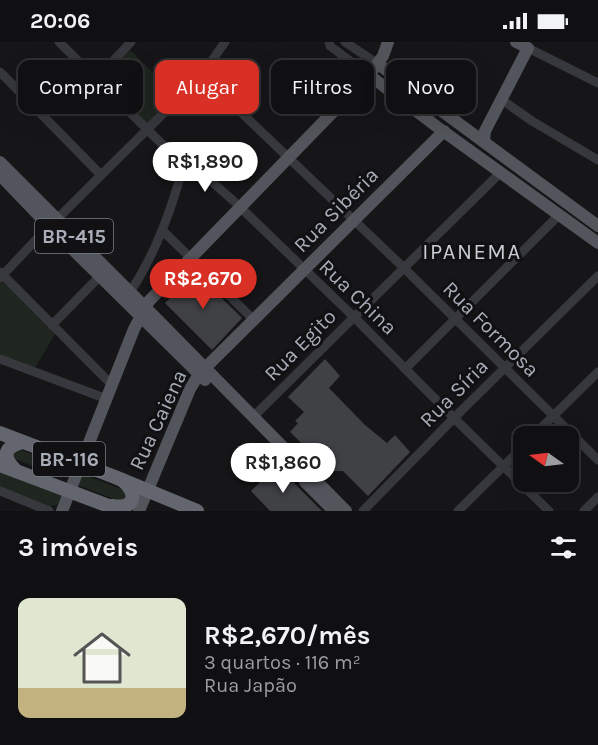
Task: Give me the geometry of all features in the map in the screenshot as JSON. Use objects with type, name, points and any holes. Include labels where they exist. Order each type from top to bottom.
[{"type":"highway","name":"BR-116","points":[[0,433],[115,477],[146,493],[197,511]]},
{"type":"highway","points":[[16,471],[6,458],[7,451],[10,446],[23,442]]},
{"type":"highway","name":"BR-116","points":[[0,465],[122,509]]},
{"type":"highway","points":[[115,477],[125,483],[132,492],[132,499],[122,509]]},
{"type":"highway","points":[[122,509],[138,504],[146,493]]},
{"type":"main road","points":[[374,69],[388,42]]},
{"type":"main road","points":[[493,166],[495,158],[493,148],[485,131],[528,48],[516,42]]},
{"type":"main road","points":[[378,64],[386,70]]},
{"type":"main road","points":[[374,79],[598,243]]},
{"type":"main road","points":[[444,130],[454,133],[471,132],[494,113]]},
{"type":"main road","points":[[62,511],[141,310],[330,114]]},
{"type":"main road","points":[[442,114],[444,130]]},
{"type":"main road","points":[[445,114],[598,226]]},
{"type":"main road","name":"Rua Sibéria","points":[[202,371],[444,130]]},
{"type":"main road","name":"BR-415","points":[[0,162],[53,222],[130,292],[141,310]]},
{"type":"main road","points":[[0,175],[53,222],[100,276],[141,310],[202,371],[334,511]]},
{"type":"main road","points":[[202,371],[253,417],[346,511]]},
{"type":"main road","name":"Rua Caiena","points":[[139,511],[190,389],[202,371]]},
{"type":"street","name":"Rua China","points":[[59,42],[77,60]]},
{"type":"street","points":[[114,60],[131,42]]},
{"type":"street","points":[[212,60],[225,42]]},
{"type":"street","points":[[328,42],[349,60]]},
{"type":"street","points":[[345,42],[378,64]]},
{"type":"street","points":[[528,48],[598,83]]},
{"type":"street","points":[[0,72],[101,175]]},
{"type":"street","points":[[502,100],[598,160]]},
{"type":"street","name":"Rua China","points":[[132,114],[169,150],[200,171],[240,207],[549,511]]},
{"type":"street","points":[[112,385],[1,275],[162,114]]},
{"type":"street","name":"Rua Formosa","points":[[243,114],[404,268],[598,460]]},
{"type":"street","points":[[130,292],[143,273],[163,231],[185,159]]},
{"type":"street","name":"Rua Egito","points":[[253,417],[404,268],[493,166]]},
{"type":"street","points":[[405,369],[559,215]]},
{"type":"street","points":[[163,231],[254,319]]},
{"type":"street","points":[[52,325],[100,276]]},
{"type":"street","name":"Rua Síria","points":[[363,511],[598,276]]},
{"type":"street","points":[[0,359],[106,399]]},
{"type":"street","points":[[543,426],[598,372]]},
{"type":"street","points":[[458,511],[513,456]]},
{"type":"street","points":[[0,491],[50,511]]},
{"type":"street","points":[[584,511],[598,497]]},
{"type":"shaded area","points":[[130,50],[140,60],[119,60]]},
{"type":"shaded area","points":[[143,63],[155,74],[155,114],[157,114],[146,124],[136,114],[143,114]]},
{"type":"shaded area","points":[[3,280],[55,334],[35,368],[0,355],[0,284]]},
{"type":"shaded area","points":[[18,449],[66,467],[62,477],[15,459],[13,451]]},
{"type":"shaded area","points":[[0,470],[60,493],[62,497],[59,504],[49,507],[0,488]]},
{"type":"shaded area","points":[[82,474],[124,490],[125,500],[116,500],[78,485]]},
{"type":"building","points":[[192,269],[242,318],[212,350],[165,303],[186,282],[183,278]]},
{"type":"building","points":[[325,359],[340,376],[329,388],[365,425],[387,443],[395,435],[410,452],[368,496],[343,471],[330,471],[290,432],[298,423],[295,421],[304,412],[288,397]]},
{"type":"building","points":[[277,465],[322,511],[270,511],[251,491]]},
{"type":"district","name":"IPANEMA","points":[[472,251]]}]
